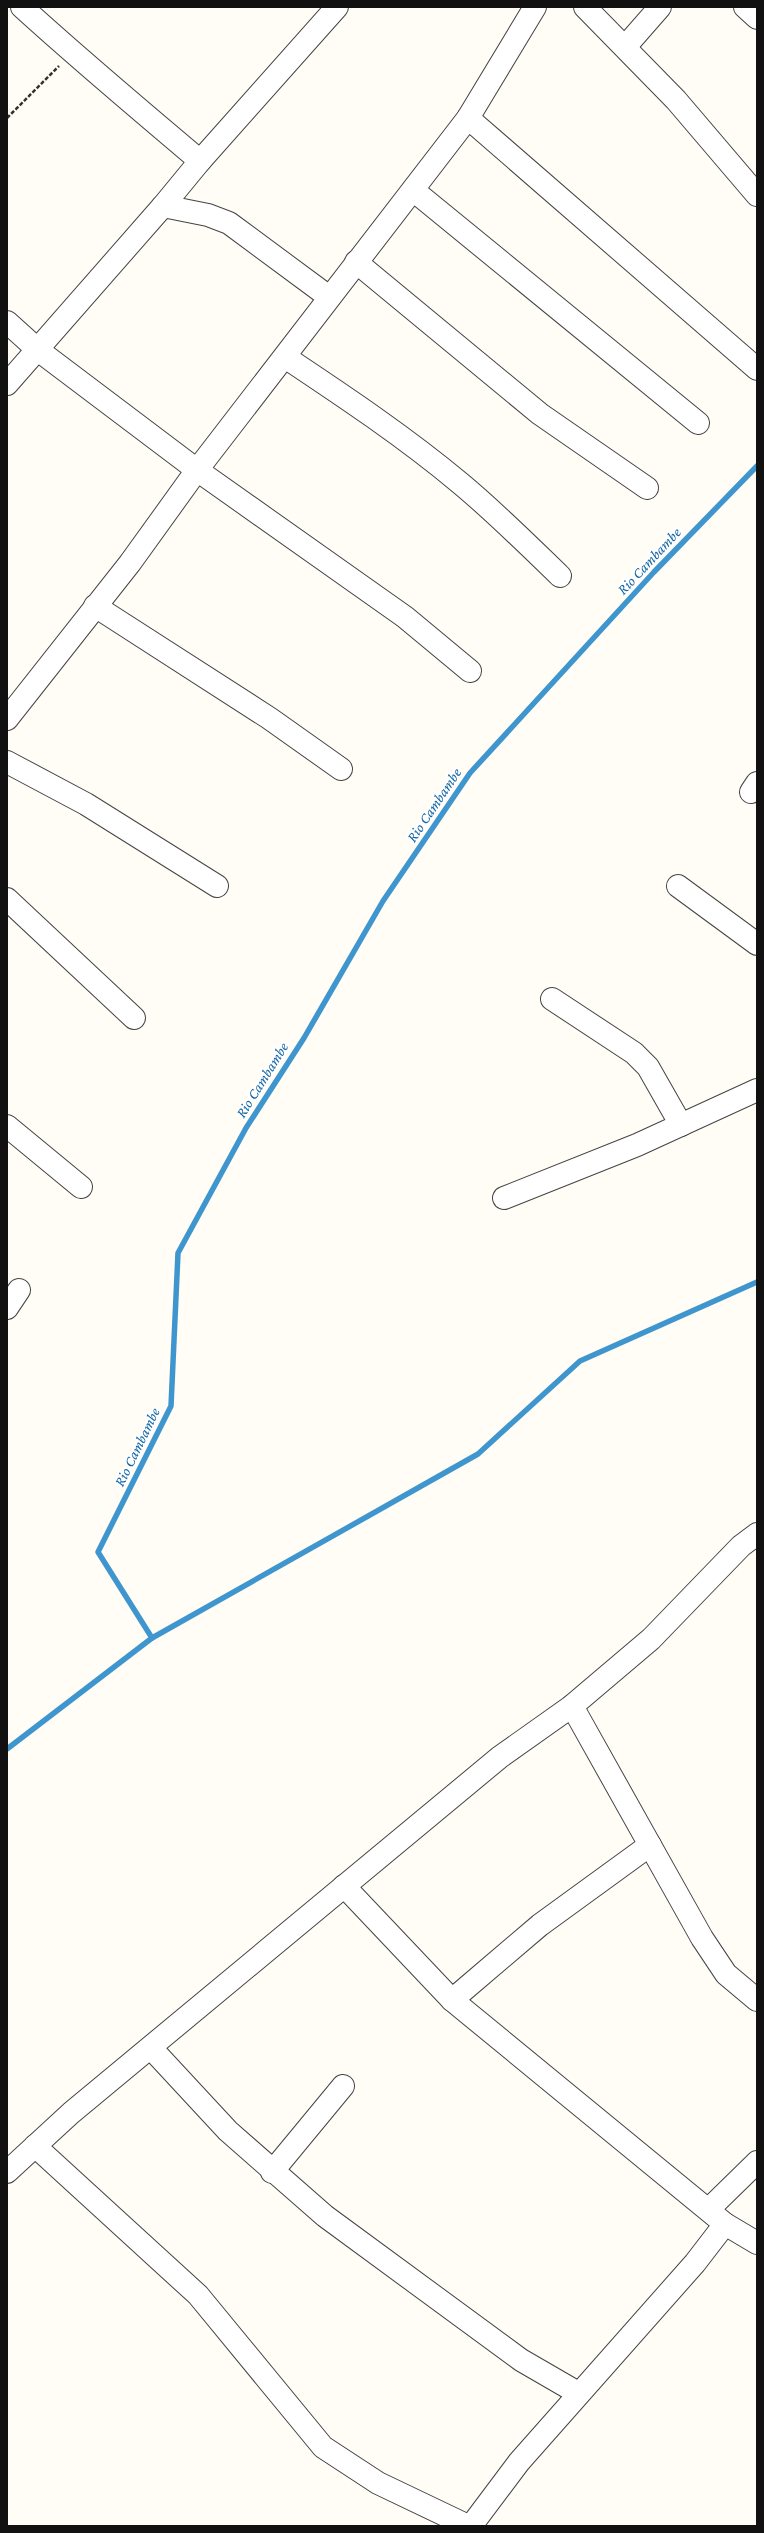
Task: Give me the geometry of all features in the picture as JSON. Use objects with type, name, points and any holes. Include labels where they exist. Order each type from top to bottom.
[{"type":"street","points":[[22,7],[72,53],[95,70],[200,161]]},
{"type":"street","points":[[7,384],[163,206],[200,161],[337,7]]},
{"type":"street","points":[[7,720],[130,563],[197,470],[468,118],[535,7]]},
{"type":"street","points":[[585,7],[676,100],[757,195]]},
{"type":"street","points":[[625,47],[660,7]]},
{"type":"street","points":[[745,7],[757,18]]},
{"type":"street","points":[[468,118],[757,369]]},
{"type":"street","points":[[413,190],[698,423]]},
{"type":"street","points":[[163,206],[208,215],[229,223],[329,298]]},
{"type":"street","points":[[356,262],[540,414],[647,488]]},
{"type":"street","points":[[7,322],[38,350],[197,470],[405,617],[470,671]]},
{"type":"street","points":[[285,356],[384,423],[460,483],[506,524],[560,576]]},
{"type":"street","points":[[95,606],[269,718],[341,769]]},
{"type":"street","points":[[7,762],[86,804],[217,886]]},
{"type":"street","points":[[678,886],[757,944]]},
{"type":"street","points":[[7,899],[134,1018]]},
{"type":"street","points":[[552,999],[634,1053],[648,1067],[680,1125]]},
{"type":"street","points":[[504,1198],[637,1145],[757,1090]]},
{"type":"street","points":[[7,1126],[81,1187]]},
{"type":"street","points":[[7,1308],[19,1290]]},
{"type":"street","points":[[7,2172],[34,2146],[344,1886],[500,1757],[572,1706],[651,1639],[741,1546],[757,1534]]},
{"type":"street","points":[[572,1706],[702,1938],[726,1974],[757,2000]]},
{"type":"street","points":[[452,2000],[534,1929],[650,1845]]},
{"type":"street","points":[[344,1886],[452,2000],[709,2209],[725,2224],[757,2243]]},
{"type":"street","points":[[151,2048],[228,2131],[272,2172],[325,2216],[520,2360],[578,2393]]},
{"type":"street","points":[[272,2172],[343,2086]]},
{"type":"street","points":[[34,2146],[198,2295],[323,2447],[378,2483],[470,2526],[519,2462],[578,2393],[694,2263],[725,2224]]},
{"type":"street","points":[[709,2209],[757,2162]]},
{"type":"path","points":[[7,118],[72,53]]},
{"type":"waterway","name":"Rio Cambambe","points":[[7,1749],[152,1638],[98,1552],[171,1406],[178,1253],[246,1128],[304,1038],[383,901],[470,773],[654,572],[757,466]]},
{"type":"waterway","points":[[152,1638],[478,1454],[580,1361],[757,1282]]}]
